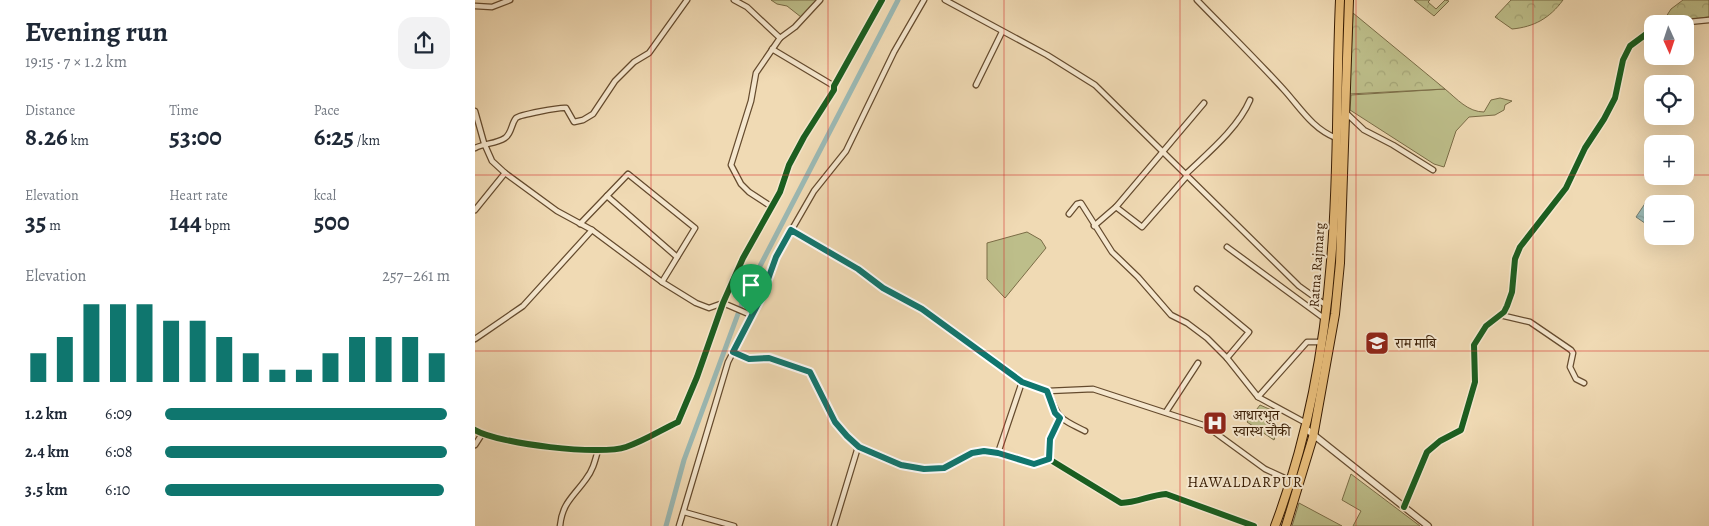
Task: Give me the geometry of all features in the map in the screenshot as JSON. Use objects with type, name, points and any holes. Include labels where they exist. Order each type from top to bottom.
[{"type":"highway","name":"Ratna Rajmarg","points":[[1275,526],[1291,481],[1305,426],[1322,342],[1327,306],[1332,258],[1340,0]]},
{"type":"highway","name":"Ratna Rajmarg","points":[[1285,526],[1313,437],[1326,374],[1339,272],[1349,0]]},
{"type":"street","points":[[475,6],[492,7],[510,0]]},
{"type":"street","points":[[475,148],[484,143],[504,139],[521,114],[542,113],[561,108],[568,111],[574,122],[589,117],[615,81],[634,62],[649,53],[687,0]]},
{"type":"street","points":[[734,0],[747,7],[780,38]]},
{"type":"street","points":[[772,207],[749,192],[741,184],[731,165],[751,101],[756,72],[780,38],[795,27],[820,0]]},
{"type":"street","points":[[475,430],[503,441],[534,446],[598,450],[625,448],[678,422],[723,303],[755,233],[780,192],[789,165],[820,112],[829,101],[835,90],[834,86],[882,0]]},
{"type":"street","points":[[679,526],[733,352],[762,296],[776,257],[815,190],[846,151],[894,52],[924,0]]},
{"type":"street","points":[[945,0],[1002,32],[1047,54],[1095,85],[1299,286],[1327,306]]},
{"type":"street","points":[[1197,0],[1285,91],[1310,121],[1325,133],[1336,138]]},
{"type":"street","points":[[1694,21],[1709,20]]},
{"type":"street","points":[[977,85],[1002,32]]},
{"type":"street","points":[[1404,507],[1427,452],[1440,441],[1461,430],[1475,382],[1474,345],[1486,326],[1500,315],[1507,306],[1513,292],[1515,259],[1520,247],[1566,188],[1585,148],[1615,98],[1623,60],[1629,46],[1644,35]]},
{"type":"street","points":[[772,49],[834,86]]},
{"type":"street","points":[[1116,207],[1142,227],[1186,175],[1245,112],[1250,100]]},
{"type":"street","points":[[1094,226],[1116,207],[1204,102]]},
{"type":"street","points":[[475,111],[484,143],[492,161],[505,173],[557,211],[592,230],[662,282],[696,303],[709,308],[723,303],[751,315]]},
{"type":"street","points":[[1345,111],[1364,130],[1393,144],[1433,170]]},
{"type":"street","points":[[475,210],[505,173]]},
{"type":"street","points":[[580,224],[628,174],[695,228],[662,282]]},
{"type":"street","points":[[607,196],[677,257]]},
{"type":"street","points":[[1069,214],[1077,204],[1081,203],[1112,252],[1138,277],[1171,315],[1187,323],[1207,338],[1227,358],[1258,397],[1305,426],[1313,437],[1428,526]]},
{"type":"street","points":[[475,339],[523,306],[592,230]]},
{"type":"street","points":[[791,230],[858,269],[883,288],[922,309],[1022,382],[1047,391],[1093,389],[1206,426],[1265,469],[1291,481]]},
{"type":"street","points":[[1227,248],[1325,319]]},
{"type":"street","points":[[1197,289],[1249,332],[1227,358]]},
{"type":"street","points":[[1500,315],[1530,322],[1571,350],[1573,353],[1570,367],[1577,379],[1584,383]]},
{"type":"street","points":[[1258,397],[1307,342],[1322,342]]},
{"type":"street","points":[[733,352],[749,359],[769,358],[810,372],[835,422],[859,447],[901,465],[924,469],[944,468],[972,453],[998,453],[1034,464],[1049,459],[1121,502],[1132,503],[1152,495],[1166,494],[1254,526]]},
{"type":"street","points":[[1166,412],[1199,363]]},
{"type":"street","points":[[998,453],[1022,382]]},
{"type":"street","points":[[1047,391],[1055,413],[1060,418],[1085,431]]},
{"type":"street","points":[[1049,459],[1050,439],[1060,418]]},
{"type":"street","points":[[475,445],[482,434]]},
{"type":"street","points":[[834,526],[859,447]]},
{"type":"street","points":[[561,526],[563,513],[570,496],[586,480],[594,465],[598,450]]},
{"type":"street","points":[[683,512],[734,526]]},
{"type":"green space","points":[[771,0],[816,0],[801,17],[787,6],[777,4]]},
{"type":"green space","points":[[1414,0],[1430,0],[1428,2],[1436,9],[1445,0],[1449,1],[1434,16]]},
{"type":"green space","points":[[1511,0],[1563,0],[1553,12],[1541,21],[1512,29],[1495,17]]},
{"type":"green space","points":[[1683,0],[1709,0],[1709,17],[1694,19],[1694,15],[1667,15],[1671,9]]},
{"type":"green space","points":[[1353,13],[1445,89],[1349,94]]},
{"type":"green space","points":[[1445,89],[1463,104],[1478,111],[1484,112],[1491,100],[1500,98],[1512,101],[1505,105],[1504,110],[1495,115],[1469,117],[1456,131],[1444,167],[1434,164],[1350,110],[1351,95]]},
{"type":"green space","points":[[1027,232],[1041,240],[1046,248],[1005,298],[987,279],[987,243]]},
{"type":"green space","points":[[1260,405],[1276,412],[1271,422],[1279,426],[1274,440],[1247,422]]},
{"type":"green space","points":[[1351,474],[1420,526],[1353,526],[1361,511],[1342,500]]},
{"type":"green space","points":[[1299,503],[1342,526],[1292,526]]},
{"type":"water","points":[[1644,205],[1644,222],[1636,217]]},
{"type":"waterway","points":[[666,526],[684,460],[745,295],[898,0]]},
{"type":"cycle path","points":[[475,430],[505,440],[527,444],[595,450],[633,445],[678,422],[697,377],[723,303],[743,258],[780,192],[789,165],[804,137],[834,90],[834,86],[882,0]]},
{"type":"cycle path","points":[[1404,507],[1427,452],[1440,441],[1461,430],[1475,382],[1474,345],[1486,326],[1504,312],[1512,292],[1515,259],[1520,247],[1566,188],[1585,148],[1615,98],[1623,60],[1630,46],[1644,36]]},
{"type":"cycle path","points":[[733,352],[749,359],[770,357],[810,372],[835,422],[847,436],[858,447],[901,465],[924,469],[944,468],[972,453],[984,451],[998,453],[1034,464],[1049,459],[1121,503],[1166,494],[1254,526]]},
{"type":"place","name":"राम माबि","points":[[1377,343]]},
{"type":"place","name":"आधारभुत स्वास्थ चौकी","points":[[1215,423]]},
{"type":"district","name":"HAWALDARPUR","points":[[1245,482]]},
{"type":"route","points":[[791,230],[858,269],[883,288],[922,309],[1022,382],[1047,391],[1055,413],[1060,418],[1050,439],[1049,459],[1034,464],[998,453],[984,451],[972,453],[944,468],[924,469],[901,465],[859,447],[835,422],[810,372],[769,358],[749,359],[733,352],[751,315],[762,296],[776,257],[791,230]]}]
